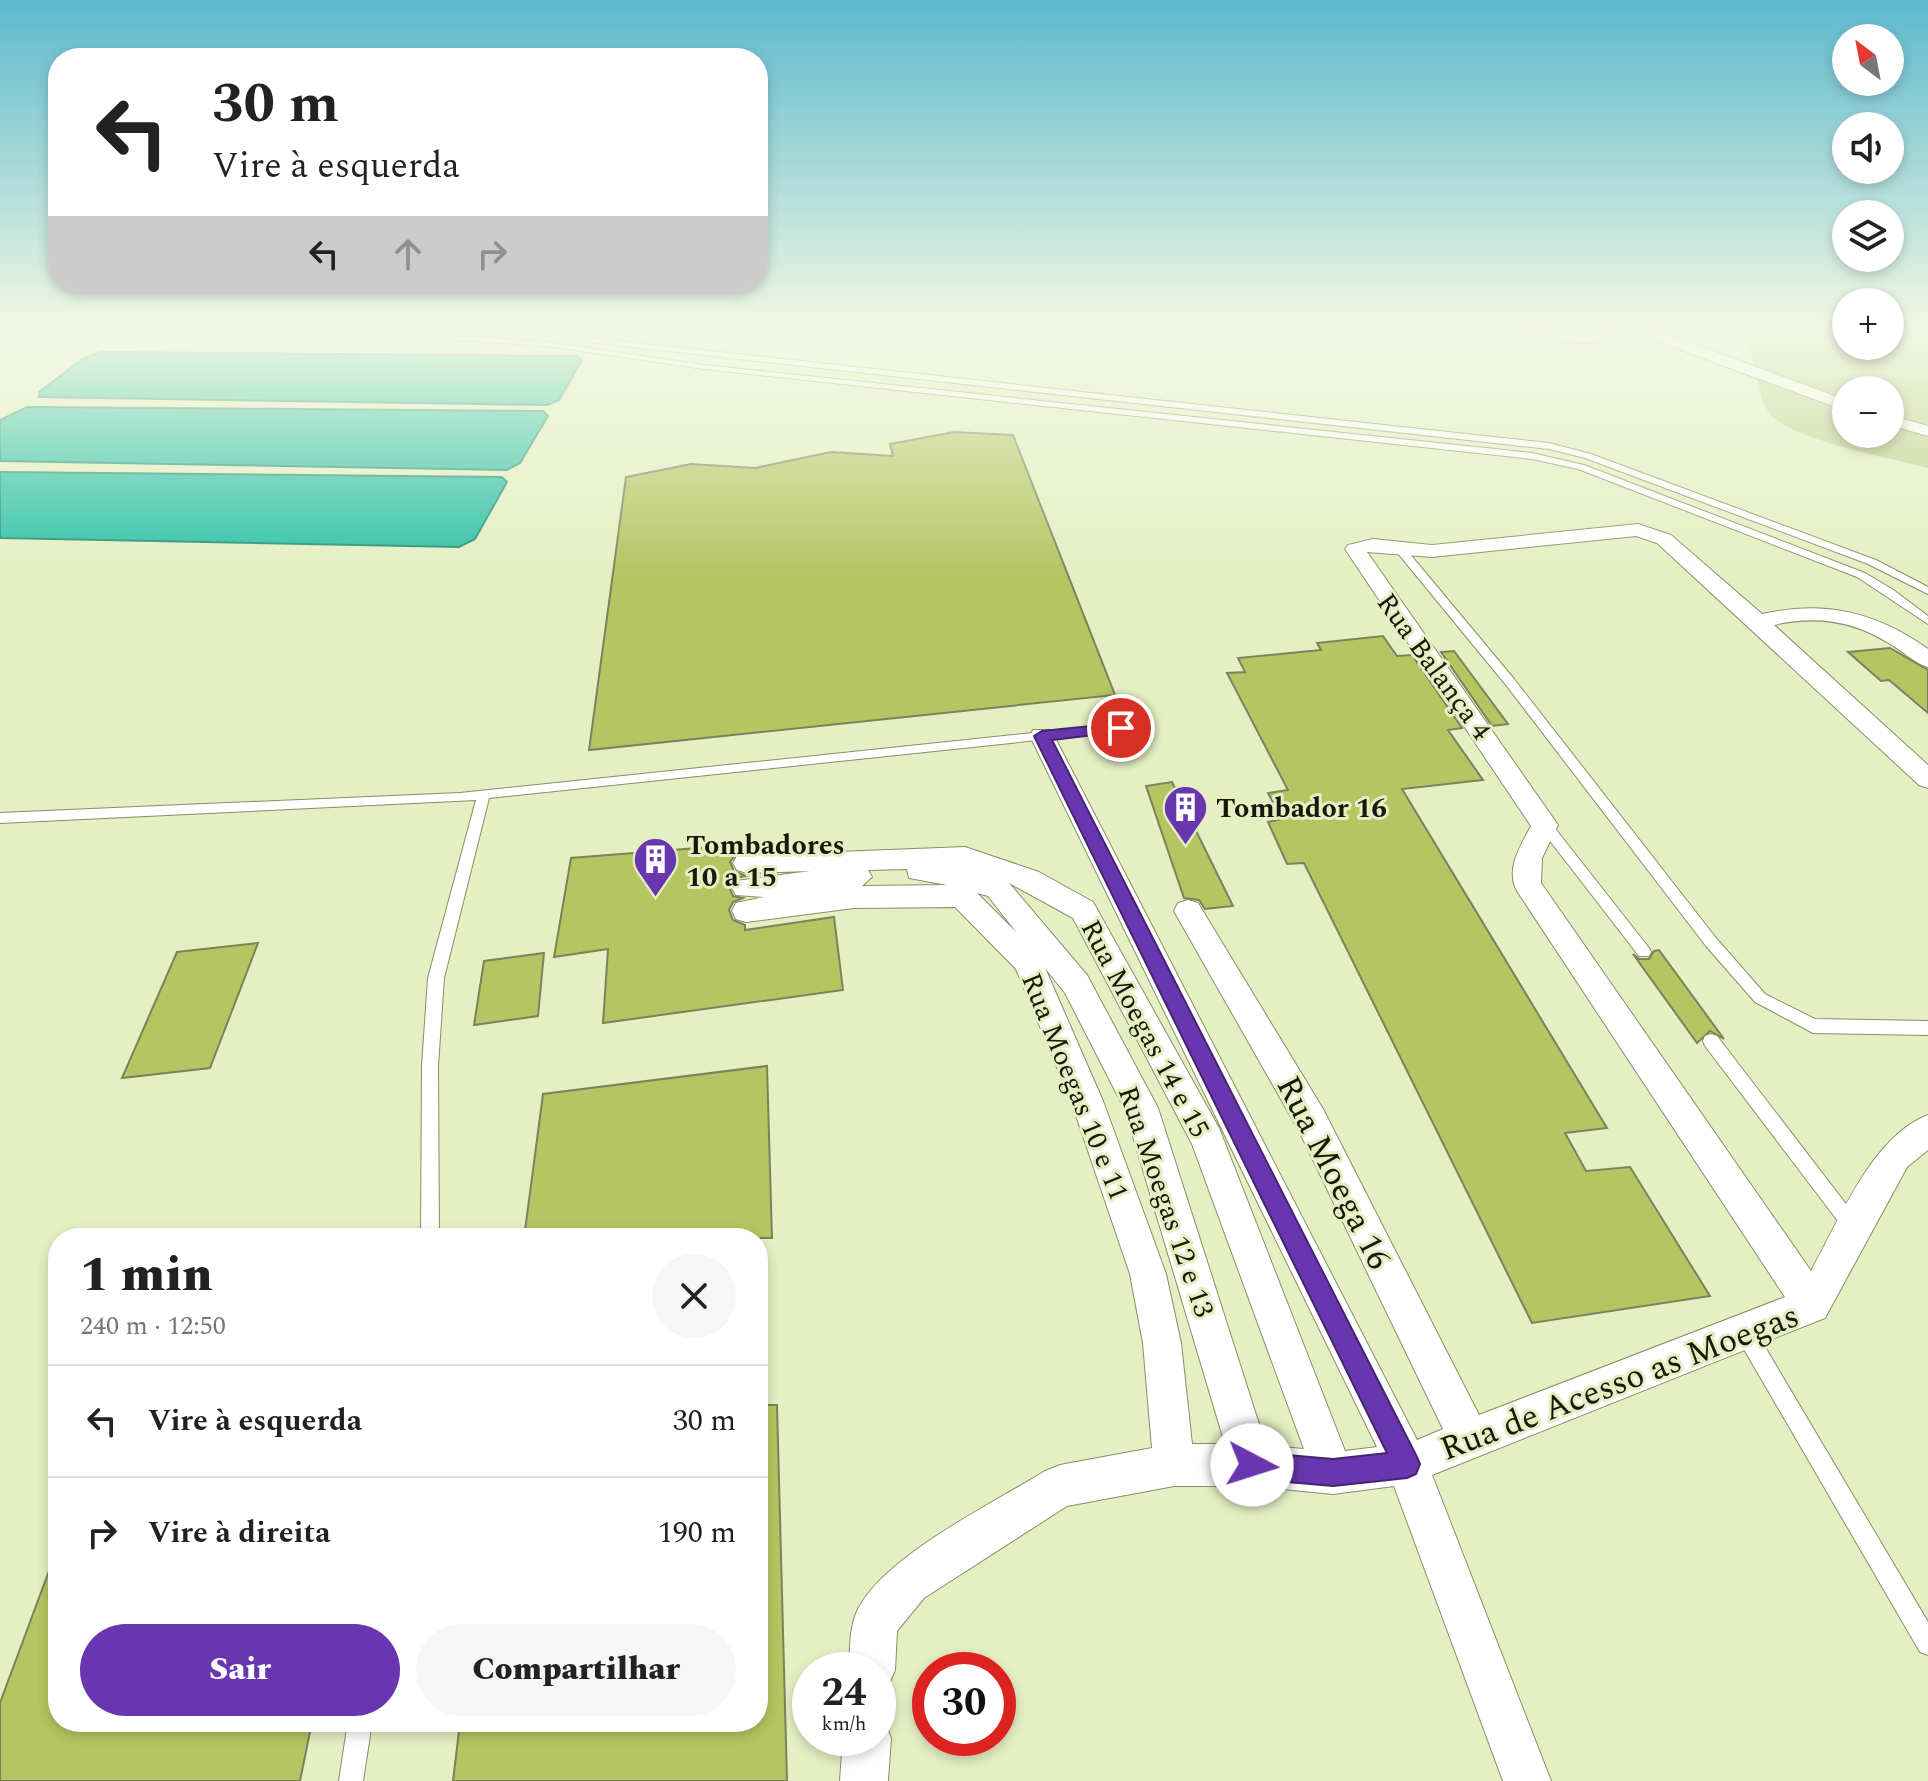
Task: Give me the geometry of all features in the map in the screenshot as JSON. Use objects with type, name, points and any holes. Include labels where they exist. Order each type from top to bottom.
[{"type":"street","points":[[1904,424],[1928,431]]},
{"type":"street","name":"Rua Balança 4","points":[[1545,825],[1355,549],[1361,545],[1432,551],[1638,530],[1664,539],[1928,779]]},
{"type":"street","points":[[1758,622],[1790,613],[1833,611],[1906,643],[1928,660]]},
{"type":"street","points":[[1042,736],[1407,1464],[1527,1781]]},
{"type":"street","points":[[1545,825],[1528,858],[1527,884],[1812,1305]]},
{"type":"street","name":"Rua Moegas 14 e 15","points":[[746,887],[965,857],[1029,879],[1083,910],[1207,1139],[1333,1473]]},
{"type":"street","name":"Rua Moegas 12 e 13","points":[[746,887],[929,870],[997,888],[1076,984],[1141,1108],[1252,1465]]},
{"type":"street","name":"Rua Moegas 10 e 11","points":[[746,887],[790,902],[917,895],[962,896],[1028,962],[1087,1101],[1148,1274],[1162,1343],[1174,1465]]},
{"type":"street","name":"Rua Moega 16","points":[[1188,911],[1311,1120],[1470,1440]]},
{"type":"street","name":"Rua de Acesso as Moegas","points":[[873,1652],[875,1623],[908,1582],[1060,1486],[1174,1465],[1252,1465],[1333,1473],[1407,1464],[1812,1305],[1895,1156],[1928,1130]]},
{"type":"street","points":[[864,1781],[866,1756]]},
{"type":"lane","points":[[1110,411],[1532,456],[1581,467],[1861,575],[1928,621]]},
{"type":"lane","points":[[1244,411],[1549,446],[1588,456],[1872,562],[1928,591]]},
{"type":"lane","points":[[1400,549],[1510,682],[1711,942],[1760,998],[1813,1026],[1928,1028]]},
{"type":"lane","points":[[0,818],[484,794],[1148,725]]},
{"type":"lane","points":[[430,1228],[430,1066],[436,978],[484,794]]},
{"type":"lane","points":[[1545,825],[1644,952]]},
{"type":"lane","points":[[1711,1041],[1856,1230]]},
{"type":"lane","points":[[1745,1332],[1928,1644]]},
{"type":"lane","points":[[351,1781],[358,1732]]},
{"type":"green space","points":[[1768,411],[1832,411],[1832,444],[1798,432],[1781,423]]},
{"type":"green space","points":[[1904,411],[1928,411],[1928,468],[1847,448],[1904,448]]},
{"type":"water","points":[[18,411],[543,411],[548,416],[520,463],[507,470],[0,461],[0,420]]},
{"type":"water","points":[[0,472],[502,477],[507,482],[475,539],[459,547],[0,538]]},
{"type":"building","points":[[954,432],[1013,435],[1115,695],[589,750],[626,477],[691,464],[755,468],[831,452],[893,456],[890,444]]},
{"type":"building","points":[[1383,636],[1397,656],[1412,655],[1462,728],[1448,730],[1483,780],[1402,789],[1607,1128],[1565,1133],[1586,1171],[1630,1167],[1710,1296],[1532,1323],[1304,863],[1287,864],[1268,822],[1282,819],[1268,793],[1288,790],[1227,673],[1245,672],[1238,658],[1321,650],[1317,643]]},
{"type":"building","points":[[1890,648],[1928,670],[1928,713],[1889,680],[1881,681],[1848,652]]},
{"type":"building","points":[[1454,651],[1508,724],[1492,726],[1441,652]]},
{"type":"building","name":"Tombador 16","points":[[1172,782],[1233,906],[1205,909],[1199,900],[1184,898],[1146,786]]},
{"type":"building","points":[[747,844],[747,853],[737,853],[730,862],[734,871],[746,876],[736,878],[729,887],[733,896],[743,898],[733,902],[729,910],[733,920],[745,925],[745,930],[834,917],[843,990],[603,1023],[608,949],[554,957],[571,858]]},
{"type":"building","points":[[258,943],[210,1068],[122,1078],[177,952]]},
{"type":"building","points":[[1659,950],[1724,1039],[1710,1031],[1697,1043],[1633,954],[1639,959],[1649,959],[1654,951]]},
{"type":"building","points":[[544,953],[538,1016],[474,1025],[484,961]]},
{"type":"building","points":[[767,1066],[772,1238],[768,1238],[768,1228],[525,1228],[543,1094]]},
{"type":"building","points":[[768,1405],[777,1405],[787,1781],[453,1781],[459,1732],[768,1732]]},
{"type":"building","points":[[48,1574],[48,1732],[310,1732],[300,1781],[0,1781],[0,1703]]},
{"type":"place","name":"Tombador 16","points":[[1185,846]]},
{"type":"place","name":"Tombadores 10 a 15","points":[[655,899]]},
{"type":"route","points":[[1121,728],[1042,736],[1407,1464],[1333,1473],[1252,1465]]}]
